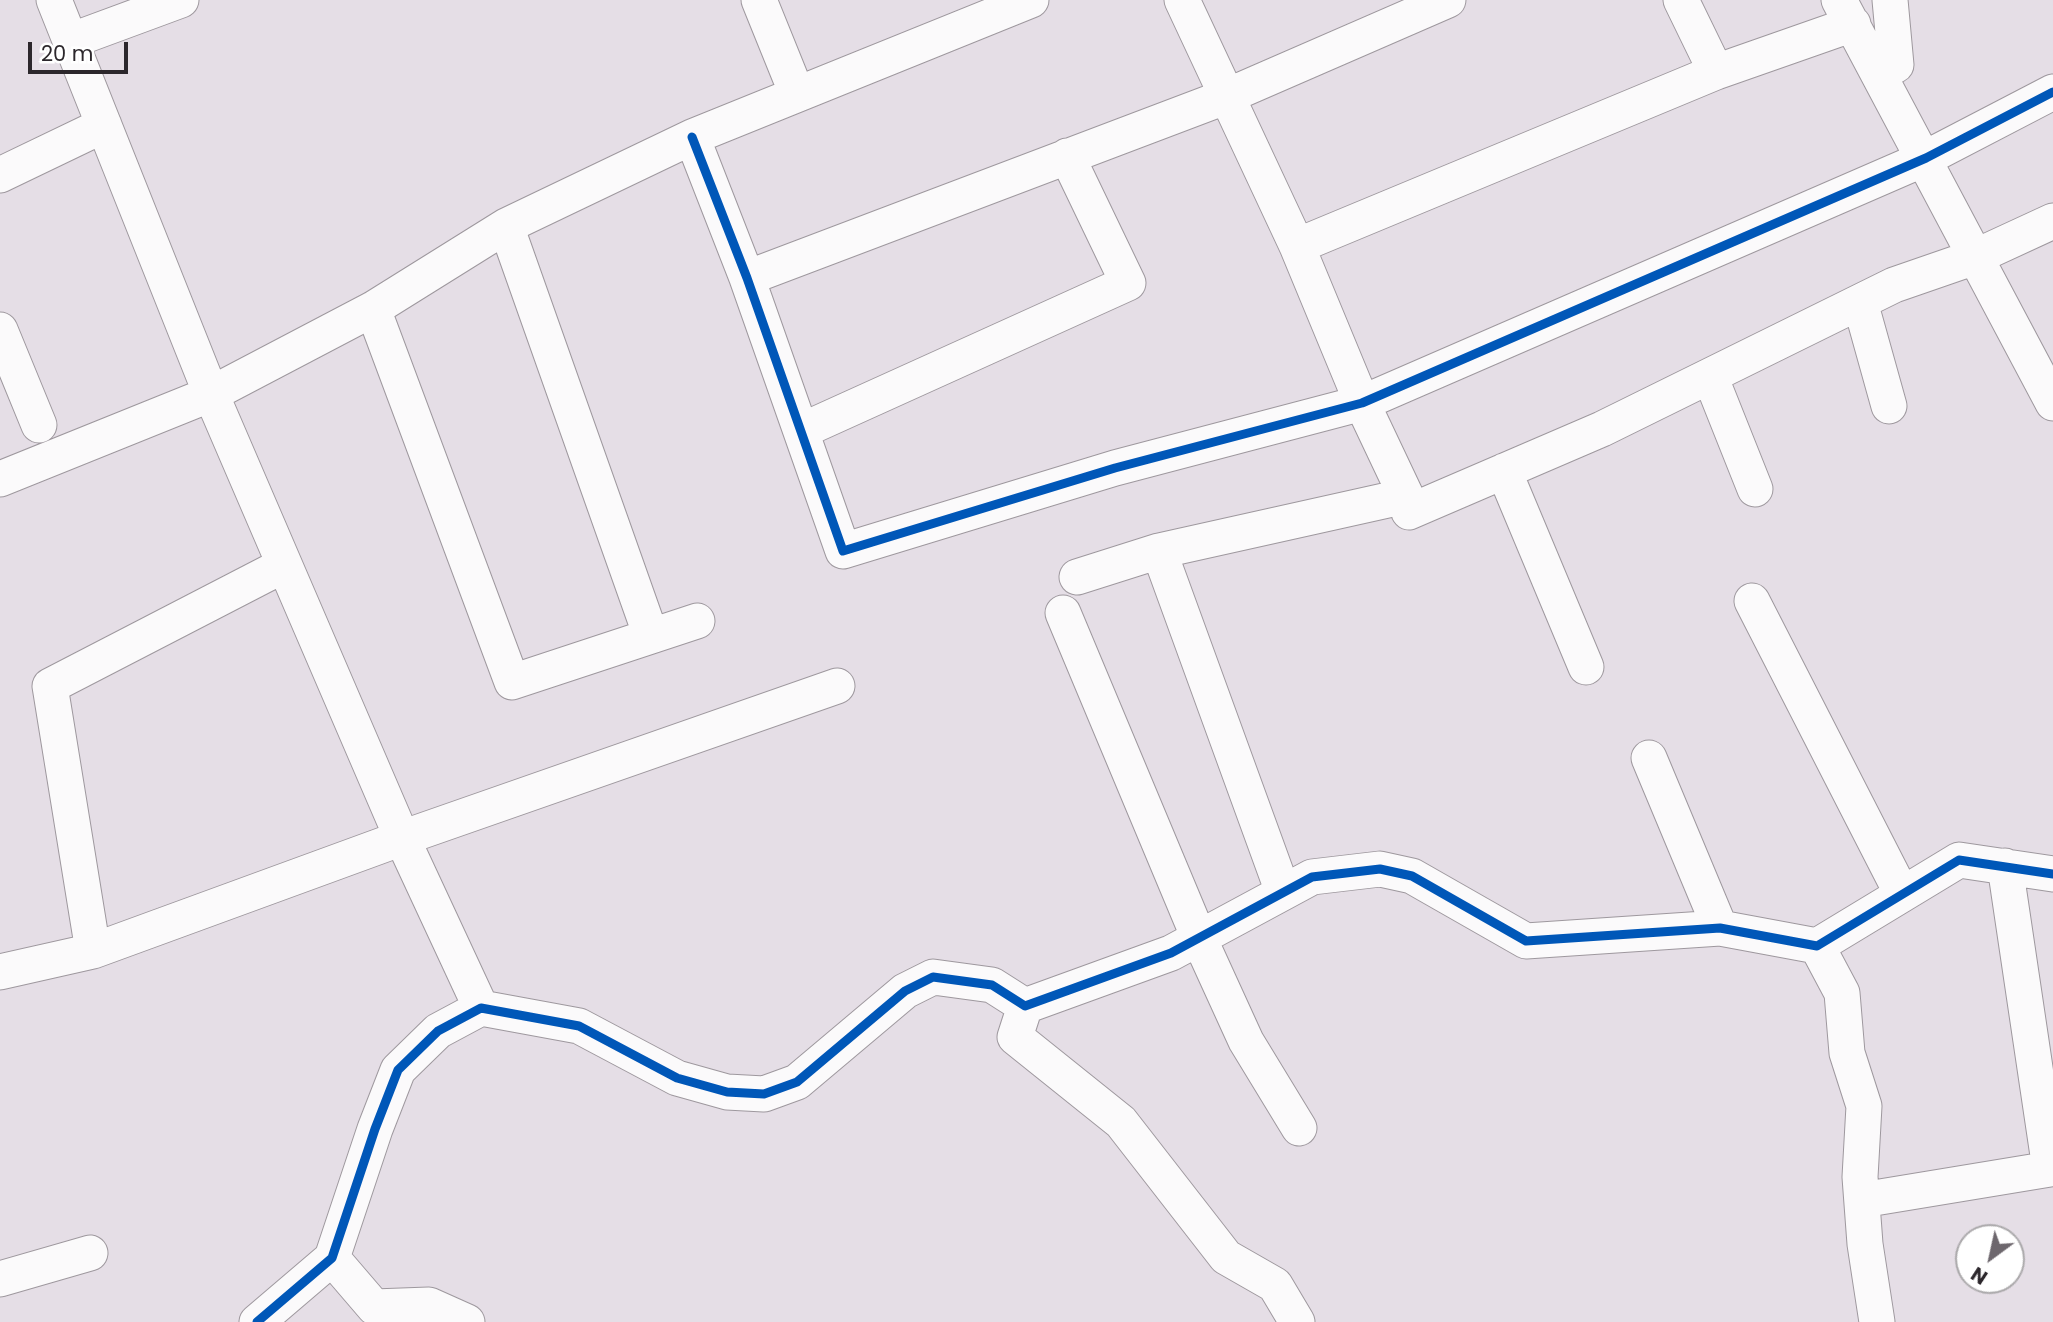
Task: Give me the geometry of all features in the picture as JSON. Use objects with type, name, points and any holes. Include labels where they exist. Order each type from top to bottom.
[{"type":"street","points":[[54,0],[211,394],[402,838],[481,1008]]},
{"type":"street","points":[[70,41],[181,0]]},
{"type":"street","points":[[759,0],[797,94]]},
{"type":"street","points":[[0,479],[211,394],[373,309],[506,226],[692,137],[1031,0]]},
{"type":"street","points":[[1182,0],[1297,246],[1362,403],[1406,496],[1409,512],[1602,429],[1894,285],[1975,257],[2053,221]]},
{"type":"street","points":[[747,278],[1226,97],[1448,0]]},
{"type":"street","points":[[1681,0],[1716,72]]},
{"type":"street","points":[[1880,73],[1896,65],[1890,0]]},
{"type":"street","points":[[1297,246],[1716,72],[1846,12],[1926,158],[2053,403]]},
{"type":"street","points":[[692,137],[747,278],[843,551],[1115,468],[1362,403],[1926,158],[2053,92]]},
{"type":"street","points":[[0,175],[104,125]]},
{"type":"street","points":[[801,431],[1128,283],[1068,156]]},
{"type":"street","points":[[506,226],[651,636]]},
{"type":"street","points":[[1860,302],[1889,405]]},
{"type":"street","points":[[373,309],[512,682],[697,621]]},
{"type":"street","points":[[0,330],[39,425]]},
{"type":"street","points":[[1710,376],[1755,489]]},
{"type":"street","points":[[1504,471],[1586,667]]},
{"type":"street","points":[[1077,577],[1159,551],[1406,496]]},
{"type":"street","points":[[1159,551],[1283,892]]},
{"type":"street","points":[[93,951],[50,686],[284,565]]},
{"type":"street","points":[[1752,601],[1902,894]]},
{"type":"street","points":[[1063,613],[1199,938],[1246,1041],[1299,1128]]},
{"type":"street","points":[[0,972],[93,951],[402,838],[837,686]]},
{"type":"street","points":[[1649,758],[1720,928]]},
{"type":"street","points":[[1024,1006],[1171,953],[1312,877],[1380,869],[1412,876],[1526,941],[1720,928],[1817,946],[1959,860],[2053,874]]},
{"type":"street","points":[[1862,1200],[2050,1169],[2005,866]]},
{"type":"street","points":[[1817,946],[1842,993],[1847,1053],[1864,1106],[1862,1200],[1877,1322]]},
{"type":"street","points":[[257,1322],[332,1258],[374,1129],[398,1070],[438,1031],[481,1008],[579,1026],[677,1078],[727,1092],[764,1094],[797,1082],[905,991],[933,977],[992,985],[1024,1006]]},
{"type":"street","points":[[1024,1006],[1015,1037],[1121,1122],[1226,1257],[1275,1285],[1297,1322]]},
{"type":"street","points":[[0,1279],[90,1253]]},
{"type":"street","points":[[332,1258],[374,1307],[429,1305],[467,1322]]},
{"type":"cycle path","points":[[692,137],[747,278],[843,551],[1115,468],[1362,403],[1926,158],[2053,92]]},
{"type":"cycle path","points":[[257,1322],[332,1258],[375,1129],[398,1070],[438,1031],[481,1008],[579,1026],[677,1078],[727,1092],[764,1094],[797,1082],[905,991],[933,977],[992,985],[1025,1006],[1171,953],[1312,877],[1380,869],[1412,876],[1526,941],[1720,928],[1817,946],[1959,860],[2053,874]]}]
